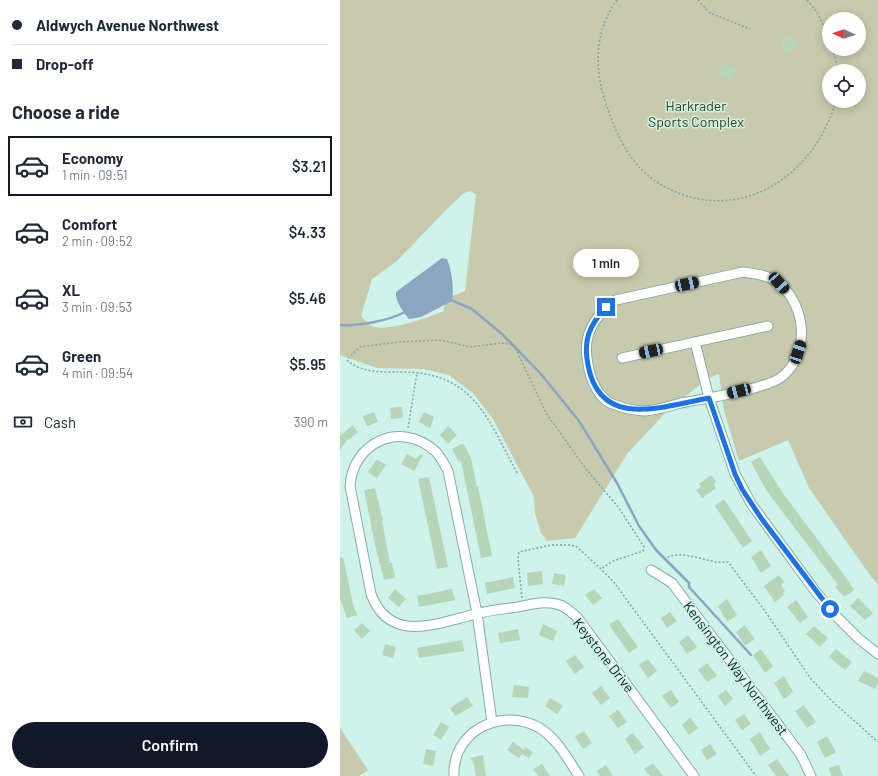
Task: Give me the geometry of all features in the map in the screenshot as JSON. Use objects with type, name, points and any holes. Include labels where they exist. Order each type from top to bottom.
[{"type":"street","points":[[743,272],[762,275],[779,283],[792,298],[800,315],[801,344],[796,360],[782,377],[754,387],[709,398],[645,411],[625,408],[608,402],[596,389],[589,373],[586,354],[586,339],[596,319],[606,307],[616,300],[743,272]]},
{"type":"street","points":[[622,358],[768,326]]},
{"type":"street","points":[[695,342],[709,398],[735,474],[752,505],[816,592],[842,622],[878,654]]},
{"type":"street","points":[[407,438],[418,440],[436,451],[448,470],[477,613],[492,722]]},
{"type":"street","name":"Keystone Drive","points":[[407,438],[386,439],[368,448],[355,463],[351,473],[350,486],[370,594],[382,615],[392,622],[405,626],[418,627],[434,625],[477,613],[548,602],[560,605],[577,617],[694,776]]},
{"type":"street","name":"Kensington Way Northwest","points":[[651,570],[672,583],[801,755],[811,776]]},
{"type":"street","points":[[454,776],[456,757],[464,741],[476,728],[504,719],[521,721],[538,727],[551,736],[579,776]]},
{"type":"path","points":[[617,0],[606,19],[598,50],[598,65],[602,90],[619,137],[632,159],[650,177],[674,191],[702,200],[733,200],[748,197],[775,185],[807,157],[826,129],[834,108]]},
{"type":"path","points":[[698,0],[710,13],[750,29]]},
{"type":"path","points":[[807,0],[817,12],[822,23]]},
{"type":"path","points":[[517,473],[485,416],[468,394],[456,384],[444,378],[417,373],[374,371],[357,367],[347,360],[360,347],[427,340],[442,340],[470,347],[508,343],[517,348],[530,382],[546,412],[586,469],[619,508],[644,547],[643,552],[613,561],[601,569]]},
{"type":"path","points":[[407,438],[417,373]]},
{"type":"path","points":[[523,606],[518,559],[519,552],[521,550],[551,545],[572,545],[577,547],[617,586],[756,776]]},
{"type":"path","points":[[664,559],[671,555],[679,554],[714,562],[728,562],[812,679],[836,706],[878,742]]},
{"type":"green space","name":"Harkrader Sports Complex","points":[[340,0],[878,0],[878,584],[872,578],[809,488],[788,440],[739,461],[724,411],[719,374],[707,379],[665,413],[627,454],[575,538],[547,541],[541,533],[535,513],[534,497],[493,419],[473,393],[449,375],[424,369],[377,368],[340,355]],"holes":[[[470,191],[476,194],[465,291],[445,299],[444,311],[428,317],[396,326],[377,327],[370,325],[361,316],[372,279],[397,261],[445,211],[464,193]]]},
{"type":"green space","points":[[340,728],[368,770],[359,776],[340,776]]},
{"type":"water","points":[[442,258],[447,259],[450,269],[453,286],[452,301],[421,317],[409,319],[398,303],[396,292]]},
{"type":"building","points":[[793,36],[798,48],[785,53],[780,40]]},
{"type":"building","points":[[723,62],[737,68],[730,81],[717,75]]},
{"type":"building","points":[[402,407],[403,418],[391,419],[390,408]]},
{"type":"building","points":[[374,412],[378,422],[367,426],[363,416]]},
{"type":"building","points":[[424,412],[434,417],[430,428],[419,422]]},
{"type":"building","points":[[353,425],[358,432],[349,440],[348,439],[340,450],[340,436]]},
{"type":"building","points":[[448,426],[457,435],[448,444],[440,435]]},
{"type":"building","points":[[463,443],[471,458],[492,556],[481,558],[461,461],[459,462],[452,449]]},
{"type":"building","points":[[407,454],[416,459],[421,454],[423,455],[414,471],[401,464]]},
{"type":"building","points":[[760,457],[782,492],[850,583],[854,590],[844,597],[835,587],[838,585],[766,490],[751,462]]},
{"type":"building","points":[[377,459],[386,465],[377,478],[368,472]]},
{"type":"building","points":[[711,475],[716,481],[714,485],[716,488],[702,498],[696,490],[701,487],[699,484]]},
{"type":"building","points":[[429,477],[448,567],[437,569],[418,479]]},
{"type":"building","points":[[375,488],[383,521],[390,563],[392,563],[395,578],[384,580],[364,490]]},
{"type":"building","points":[[724,499],[752,541],[743,548],[715,506]]},
{"type":"building","points":[[761,550],[771,566],[761,573],[751,557]]},
{"type":"building","points":[[343,557],[353,604],[357,615],[347,618],[340,598],[340,558]]},
{"type":"building","points":[[542,571],[543,584],[528,586],[527,573]]},
{"type":"building","points":[[554,573],[566,575],[564,586],[552,584]]},
{"type":"building","points":[[779,575],[784,582],[781,585],[785,591],[783,592],[784,595],[775,602],[764,586]]},
{"type":"building","points":[[513,577],[515,588],[487,594],[485,583]]},
{"type":"building","points":[[395,589],[406,599],[399,607],[388,598]]},
{"type":"building","points":[[452,589],[455,600],[419,607],[417,596]]},
{"type":"building","points":[[594,589],[602,598],[593,605],[585,595]]},
{"type":"building","points":[[858,598],[873,613],[865,620],[850,606]]},
{"type":"building","points":[[727,599],[737,615],[727,622],[718,606]]},
{"type":"building","points":[[796,600],[808,617],[800,623],[787,607]]},
{"type":"building","points":[[670,612],[677,621],[667,628],[661,618]]},
{"type":"building","points":[[618,619],[638,647],[629,653],[609,625]]},
{"type":"building","points":[[362,623],[370,631],[362,639],[354,630]]},
{"type":"building","points":[[543,624],[557,631],[553,641],[539,635]]},
{"type":"building","points":[[745,625],[755,639],[745,646],[736,632]]},
{"type":"building","points":[[814,626],[828,638],[820,647],[806,634]]},
{"type":"building","points":[[518,629],[520,640],[500,643],[498,633]]},
{"type":"building","points":[[688,635],[697,647],[687,654],[679,642]]},
{"type":"building","points":[[462,640],[464,651],[419,658],[417,648]]},
{"type":"building","points":[[385,644],[396,647],[393,658],[382,655]]},
{"type":"building","points":[[761,649],[773,666],[765,673],[753,655]]},
{"type":"building","points":[[836,649],[852,662],[845,670],[829,657]]},
{"type":"building","points":[[575,655],[584,667],[575,674],[566,661]]},
{"type":"building","points":[[648,659],[657,671],[648,678],[639,665]]},
{"type":"building","points":[[707,663],[717,676],[707,682],[698,670]]},
{"type":"building","points":[[864,671],[878,678],[878,684],[875,689],[858,681]]},
{"type":"building","points":[[784,676],[793,692],[784,699],[774,683]]},
{"type":"building","points":[[514,685],[529,687],[528,698],[512,697]]},
{"type":"building","points":[[601,686],[610,698],[601,705],[592,693]]},
{"type":"building","points":[[671,690],[679,702],[671,708],[662,696]]},
{"type":"building","points":[[726,690],[733,699],[725,706],[718,696]]},
{"type":"building","points":[[467,697],[473,706],[455,716],[450,708]]},
{"type":"building","points":[[550,698],[563,706],[557,714],[545,706]]},
{"type":"building","points":[[804,705],[816,722],[807,728],[795,711]]},
{"type":"building","points":[[618,710],[627,722],[618,728],[609,716]]},
{"type":"building","points":[[744,714],[751,724],[742,730],[735,720]]},
{"type":"building","points":[[690,718],[698,728],[689,735],[682,725]]},
{"type":"building","points":[[441,722],[449,727],[441,740],[433,735]]},
{"type":"building","points":[[584,731],[592,743],[583,749],[575,737]]},
{"type":"building","points":[[760,732],[770,749],[760,756],[750,739]]},
{"type":"building","points":[[633,733],[644,747],[635,754],[625,739]]},
{"type":"building","points":[[827,736],[836,752],[825,758],[817,742]]},
{"type":"building","points":[[513,742],[524,750],[526,747],[533,752],[529,758],[522,754],[519,758],[507,750]]},
{"type":"building","points":[[710,744],[717,754],[707,760],[701,750]]},
{"type":"building","points":[[426,749],[436,751],[433,766],[423,764]]},
{"type":"building","points":[[483,755],[486,776],[476,776],[473,761],[470,758]]},
{"type":"building","points":[[777,759],[789,776],[776,776],[768,765]]},
{"type":"building","points":[[653,763],[663,776],[650,776],[644,769]]},
{"type":"building","points":[[542,764],[550,776],[538,776],[533,769]]},
{"type":"building","points":[[606,765],[613,776],[600,776],[597,771]]},
{"type":"building","points":[[839,765],[843,776],[831,776],[829,768]]},
{"type":"waterway","points":[[451,300],[472,309],[502,334],[540,373],[579,421],[617,483],[639,526],[656,550],[689,583],[689,587],[751,655]]},
{"type":"waterway","points":[[340,325],[356,325],[373,322],[390,318],[405,312]]},
{"type":"route","points":[[606,307],[596,319],[586,339],[586,354],[589,373],[596,389],[608,402],[625,408],[645,411],[709,398],[735,474],[742,489],[761,518],[830,609]]}]
